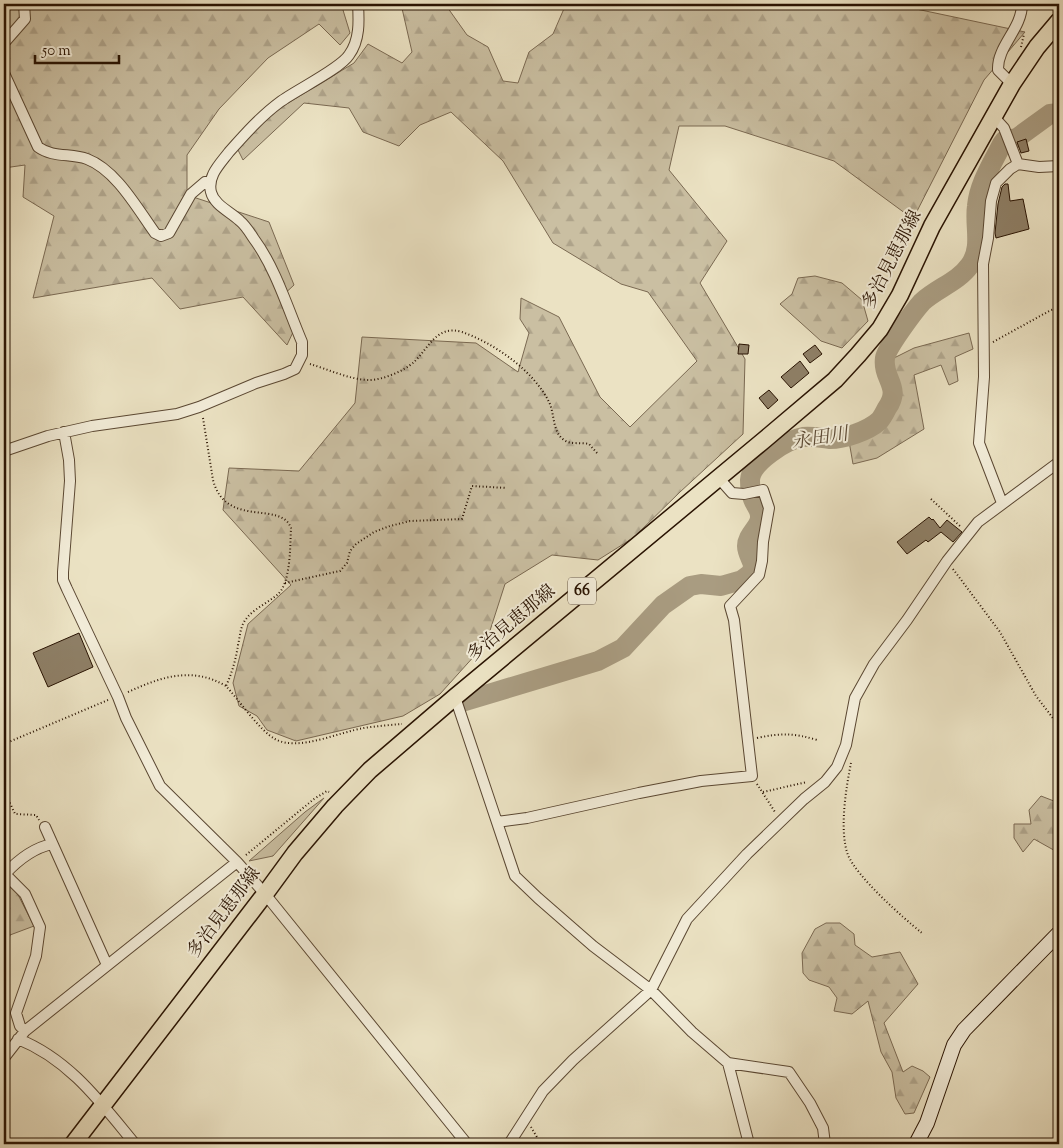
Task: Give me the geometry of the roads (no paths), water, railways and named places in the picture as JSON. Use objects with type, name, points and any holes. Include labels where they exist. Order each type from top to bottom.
[{"type":"main road","name":"多治見恵那線","points":[[73,1144],[295,853],[342,798],[370,770],[455,697],[835,380],[880,329],[900,295],[932,226],[1012,84],[1037,47],[1059,21]]},
{"type":"street","points":[[4,43],[25,19],[24,4]]},
{"type":"street","points":[[4,451],[64,432],[92,426],[177,414],[284,374],[295,368],[300,361],[303,349],[302,342],[264,254],[241,222],[220,206],[211,194],[210,183],[212,174],[220,163],[252,126],[280,102],[333,69],[349,56],[356,40],[359,21],[358,4]]},
{"type":"street","points":[[1012,84],[998,70],[998,64],[1002,50],[1018,23],[1022,12],[1022,4]]},
{"type":"street","points":[[4,73],[38,147],[56,154],[84,158],[94,162],[113,176],[155,233],[161,236],[169,233],[191,194],[206,182],[210,183]]},
{"type":"street","points":[[994,116],[1004,128],[1018,164]]},
{"type":"street","points":[[1002,503],[979,443],[984,377],[983,264],[988,238],[991,201],[996,183],[1018,164],[1038,167],[1059,166]]},
{"type":"street","points":[[64,432],[69,460],[70,481],[63,580],[126,718],[160,786],[238,862],[467,1144]]},
{"type":"street","points":[[509,1144],[543,1091],[573,1060],[651,990],[687,919],[747,854],[825,782],[837,767],[846,745],[855,698],[874,664],[946,561],[978,522],[1059,462]]},
{"type":"street","points":[[496,822],[581,807],[639,792],[701,781],[752,776],[734,620],[730,606],[758,575],[769,508],[763,490],[744,494],[732,493],[718,479]]},
{"type":"street","points":[[455,697],[515,876],[594,946],[651,990],[692,1032],[728,1063],[789,1072],[810,1103],[823,1128],[825,1144]]},
{"type":"street","points":[[45,827],[107,965]]},
{"type":"street","points":[[25,1031],[20,1026],[16,1012],[36,956],[40,927],[25,894],[4,873],[27,855],[42,846],[52,844]]},
{"type":"street","points":[[4,1058],[25,1031],[238,862]]},
{"type":"street","points":[[916,1144],[927,1123],[954,1045],[964,1030],[1059,933]]},
{"type":"street","points":[[18,1040],[35,1046],[66,1067],[134,1144]]},
{"type":"street","points":[[728,1063],[749,1144]]},
{"type":"waterway","name":"永田川","points":[[462,702],[598,661],[623,648],[663,605],[690,586],[701,584],[721,586],[742,580],[750,574],[754,567],[747,546],[749,538],[760,520],[759,511],[752,497],[750,484],[752,473],[756,466],[770,453],[796,439],[803,437],[842,438],[856,434],[880,420],[893,394],[885,365],[885,358],[890,346],[922,302],[960,276],[974,258],[977,244],[976,214],[978,198],[986,174],[1002,144],[1005,140],[1017,138],[1050,114],[1059,113]]}]
